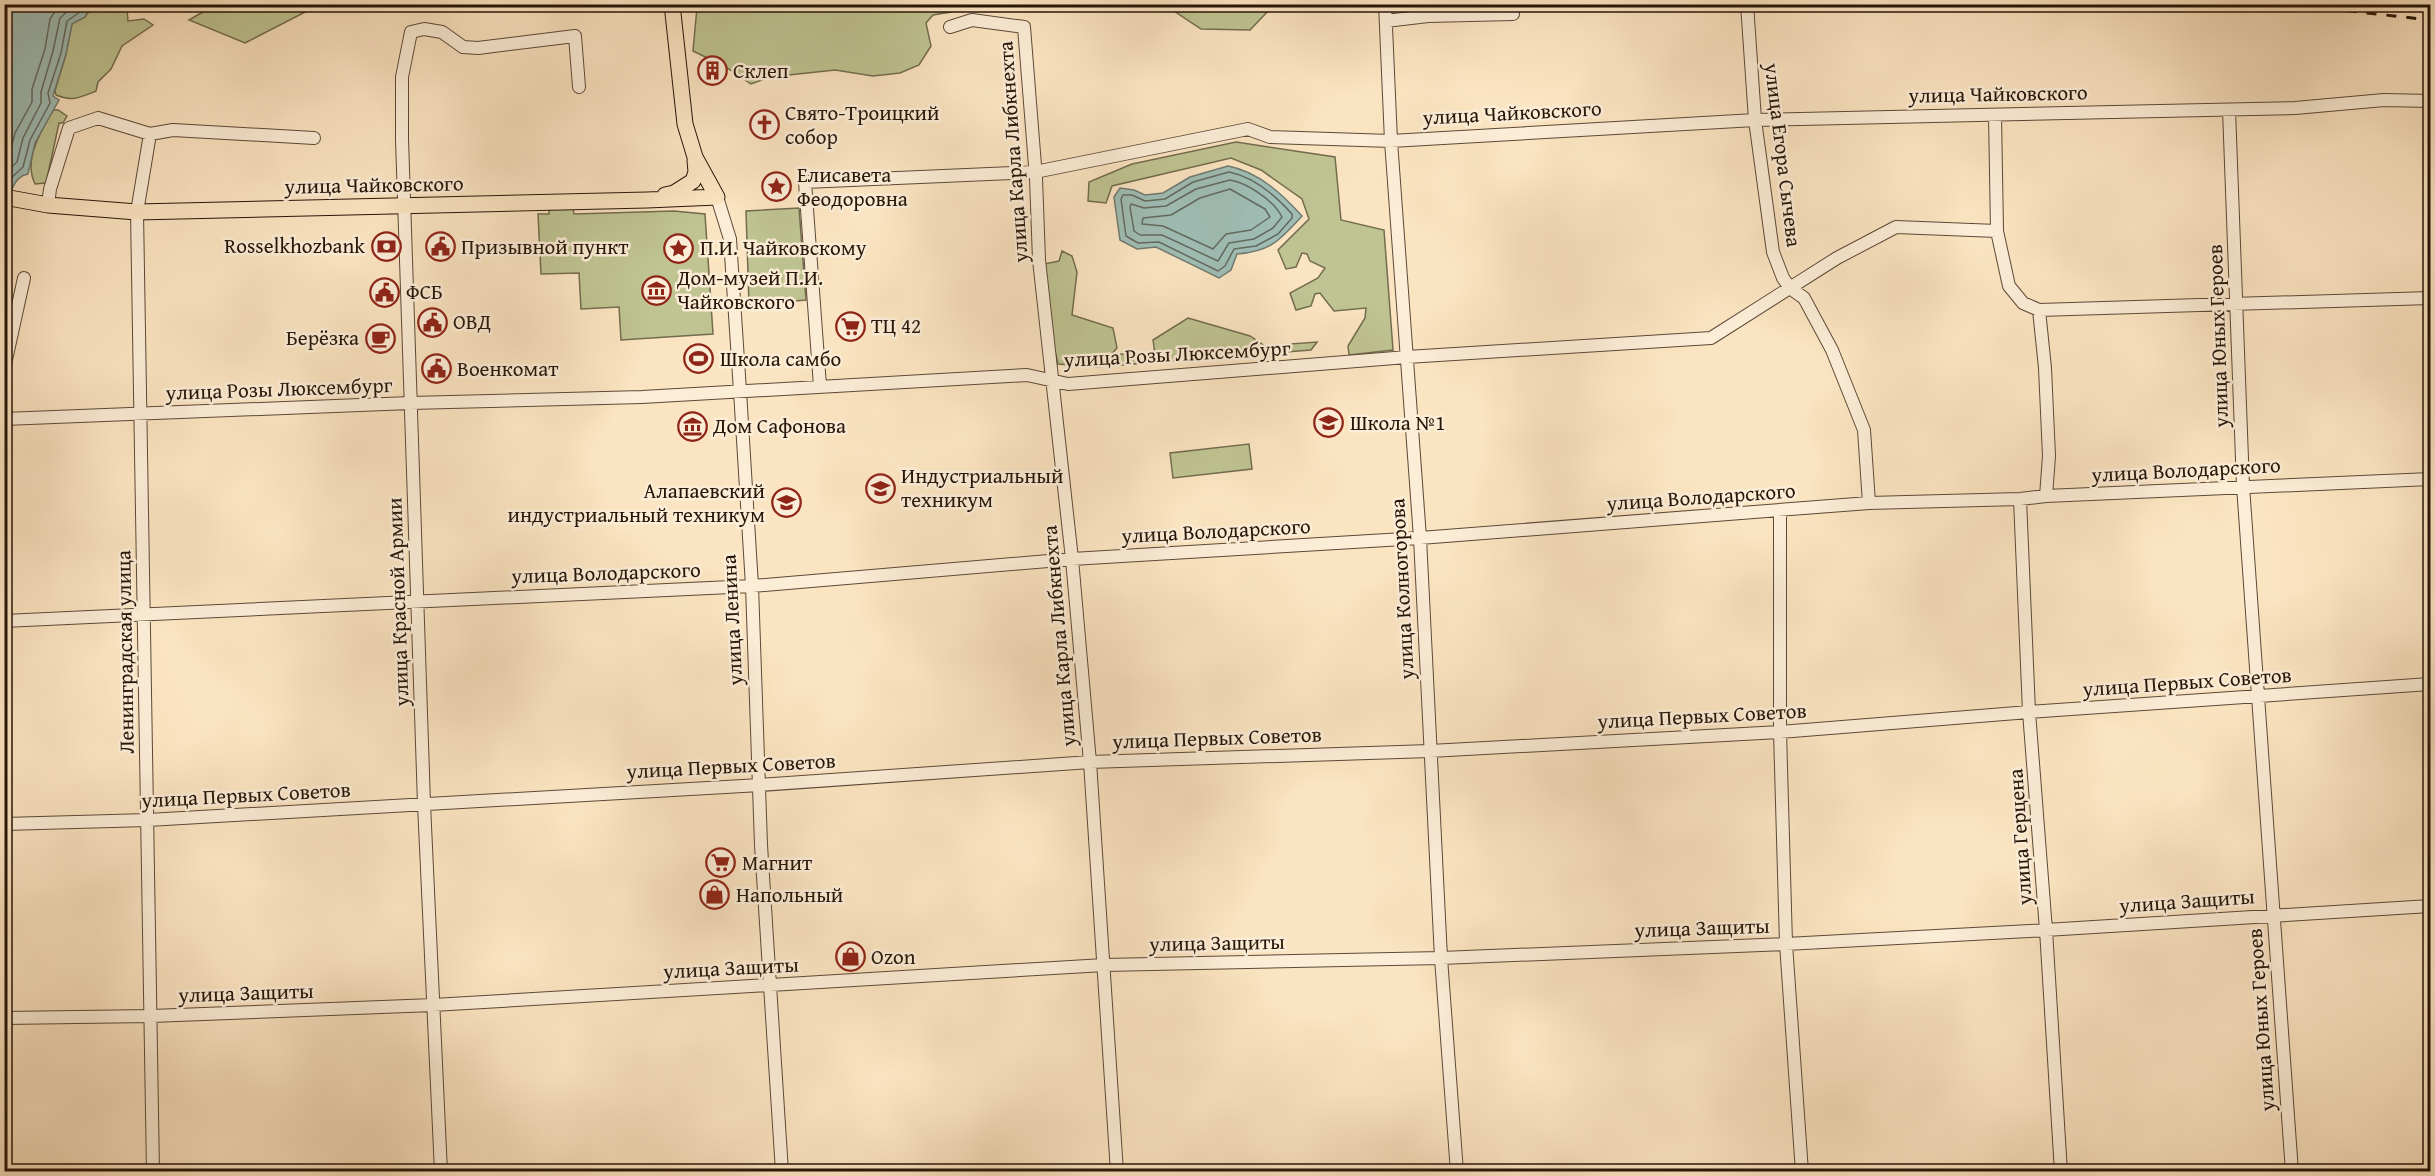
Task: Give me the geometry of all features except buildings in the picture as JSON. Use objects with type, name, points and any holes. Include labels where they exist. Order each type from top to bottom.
[{"type":"main road","name":"улица Ленина","points":[[672,11],[685,124],[695,157],[717,197]]},
{"type":"main road","points":[[647,200],[674,193],[693,181],[696,172],[695,157]]},
{"type":"main road","name":"улица Чайковского","points":[[4,197],[41,204],[137,212],[717,197]]},
{"type":"street","name":"улица Колногорова","points":[[1385,4],[1391,141],[1420,538],[1441,958],[1457,1172]]},
{"type":"street","name":"улица Егора Сычева","points":[[1747,4],[1755,120],[1773,252],[1783,278],[1790,288],[1803,298],[1832,350],[1864,430],[1869,503]]},
{"type":"street","points":[[1386,21],[1428,16],[1513,14]]},
{"type":"street","name":"улица Карла Либкнехта","points":[[950,27],[972,20],[1024,27],[1039,260],[1072,559],[1090,762],[1117,1172]]},
{"type":"street","name":"улица Красной Армии","points":[[441,1172],[424,804],[410,403],[402,77],[411,32],[424,28],[442,32],[463,47],[478,48],[575,36],[579,87]]},
{"type":"street","name":"улица Чайковского","points":[[820,386],[805,182],[1035,172],[1248,129],[1270,136],[1391,141],[1755,120],[2229,110],[2295,108],[2384,100],[2430,101]]},
{"type":"street","name":"улица Юных Героев","points":[[2229,110],[2243,486],[2292,1172]]},
{"type":"street","points":[[1995,115],[1997,231],[2009,286],[2023,303],[2039,310],[2430,297]]},
{"type":"street","points":[[41,204],[50,189],[69,128],[98,118],[150,134],[173,130],[314,138]]},
{"type":"street","name":"Ленинградская улица","points":[[150,134],[137,212],[153,1172]]},
{"type":"street","name":"улица Ленина","points":[[717,197],[730,239],[752,586],[761,845],[782,1172]]},
{"type":"street","name":"улица Розы Люксембург","points":[[4,419],[410,403],[532,401],[1027,375],[1068,384],[1407,357],[1711,339],[1837,258],[1896,227],[1997,231]]},
{"type":"street","points":[[4,369],[24,278]]},
{"type":"street","points":[[2039,310],[2045,368],[2049,456],[2046,496]]},
{"type":"street","name":"улица Володарского","points":[[4,621],[752,586],[1072,559],[1420,538],[1869,503],[2020,499],[2243,486],[2430,479]]},
{"type":"street","name":"улица Герцена","points":[[2020,499],[2030,712],[2061,1172]]},
{"type":"street","points":[[1780,511],[1780,732],[1785,944],[1802,1172]]},
{"type":"street","name":"улица Первых Советов","points":[[4,824],[148,820],[1090,762],[1430,751],[1780,732],[2430,684]]},
{"type":"street","name":"улица Защиты","points":[[4,1018],[151,1016],[433,1005],[1104,964],[1441,958],[1785,944],[2430,906]]},
{"type":"street","points":[[2398,1172],[2430,1170]]},
{"type":"green space","points":[[94,5],[122,5],[127,10],[128,21],[144,19],[153,25],[122,46],[111,69],[98,82],[96,91],[72,98],[56,95],[55,91],[72,23],[85,17]]},
{"type":"green space","points":[[215,5],[364,5],[309,10],[245,43],[189,20]]},
{"type":"green space","points":[[694,5],[953,5],[951,12],[933,15],[926,23],[931,46],[919,65],[900,73],[873,76],[835,70],[770,77],[751,84],[724,66],[693,51],[697,7]]},
{"type":"green space","points":[[1165,5],[1286,5],[1272,7],[1250,30],[1201,29]]},
{"type":"green space","points":[[53,110],[58,110],[67,116],[63,123],[59,123],[46,183],[35,184],[32,175],[32,156],[39,136]]},
{"type":"green space","points":[[1236,142],[1335,157],[1341,220],[1384,230],[1393,350],[1349,355],[1348,346],[1365,318],[1366,308],[1334,311],[1320,293],[1315,294],[1311,306],[1296,310],[1290,293],[1318,278],[1325,268],[1310,261],[1307,254],[1302,253],[1296,267],[1286,269],[1278,250],[1309,219],[1302,199],[1261,170],[1231,158],[1112,186],[1106,203],[1088,201],[1089,182],[1132,164]]},
{"type":"green space","points":[[549,207],[573,207],[574,214],[674,211],[705,214],[713,334],[621,340],[619,307],[581,309],[579,273],[541,274],[538,214],[549,214]]},
{"type":"green space","points":[[799,208],[806,300],[749,305],[746,211]]},
{"type":"green space","points":[[1062,251],[1072,256],[1077,272],[1072,315],[1113,328],[1117,348],[1100,367],[1058,364],[1049,325],[1044,264],[1059,261]]},
{"type":"green space","points":[[1188,318],[1250,336],[1265,346],[1317,342],[1311,350],[1108,366],[1121,354],[1155,354],[1153,340]]},
{"type":"green space","points":[[1249,444],[1252,469],[1173,478],[1170,453]]},
{"type":"water","points":[[5,5],[91,5],[85,17],[72,24],[66,54],[53,96],[59,100],[35,143],[28,174],[17,180],[13,186],[5,221]]},
{"type":"water","points":[[1228,166],[1250,173],[1269,185],[1302,216],[1274,243],[1249,253],[1237,254],[1231,270],[1219,278],[1156,247],[1137,249],[1120,240],[1114,197],[1120,188],[1134,190],[1145,195],[1163,193],[1190,177]]},
{"type":"railway","points":[[2287,4],[2430,20]]},
{"type":"place","name":"Склеп","points":[[712,71]]},
{"type":"place","name":"Свято-Троицкий собор","points":[[764,125]]},
{"type":"place","name":"Елисавета Феодоровна","points":[[776,187]]},
{"type":"place","name":"Rosselkhozbank","points":[[386,246]]},
{"type":"place","name":"Призывной пункт","points":[[440,247]]},
{"type":"place","name":"П.И. Чайковскому","points":[[679,248]]},
{"type":"place","name":"Дом-музей П.И. Чайковского","points":[[656,290]]},
{"type":"place","name":"ФСБ","points":[[385,292]]},
{"type":"place","name":"ОВД","points":[[432,322]]},
{"type":"place","name":"ТЦ 42","points":[[850,326]]},
{"type":"place","name":"Берёзка","points":[[380,338]]},
{"type":"place","name":"Школа самбо","points":[[699,359]]},
{"type":"place","name":"Военкомат","points":[[436,369]]},
{"type":"place","name":"Школа №1","points":[[1329,423]]},
{"type":"place","name":"Дом Сафонова","points":[[692,426]]},
{"type":"place","name":"Индустриальный техникум","points":[[880,488]]},
{"type":"place","name":"Алапаевский индустриальный техникум","points":[[786,503]]},
{"type":"place","name":"Магнит","points":[[721,863]]},
{"type":"place","name":"Напольный","points":[[715,895]]},
{"type":"place","name":"Ozon","points":[[850,957]]}]
